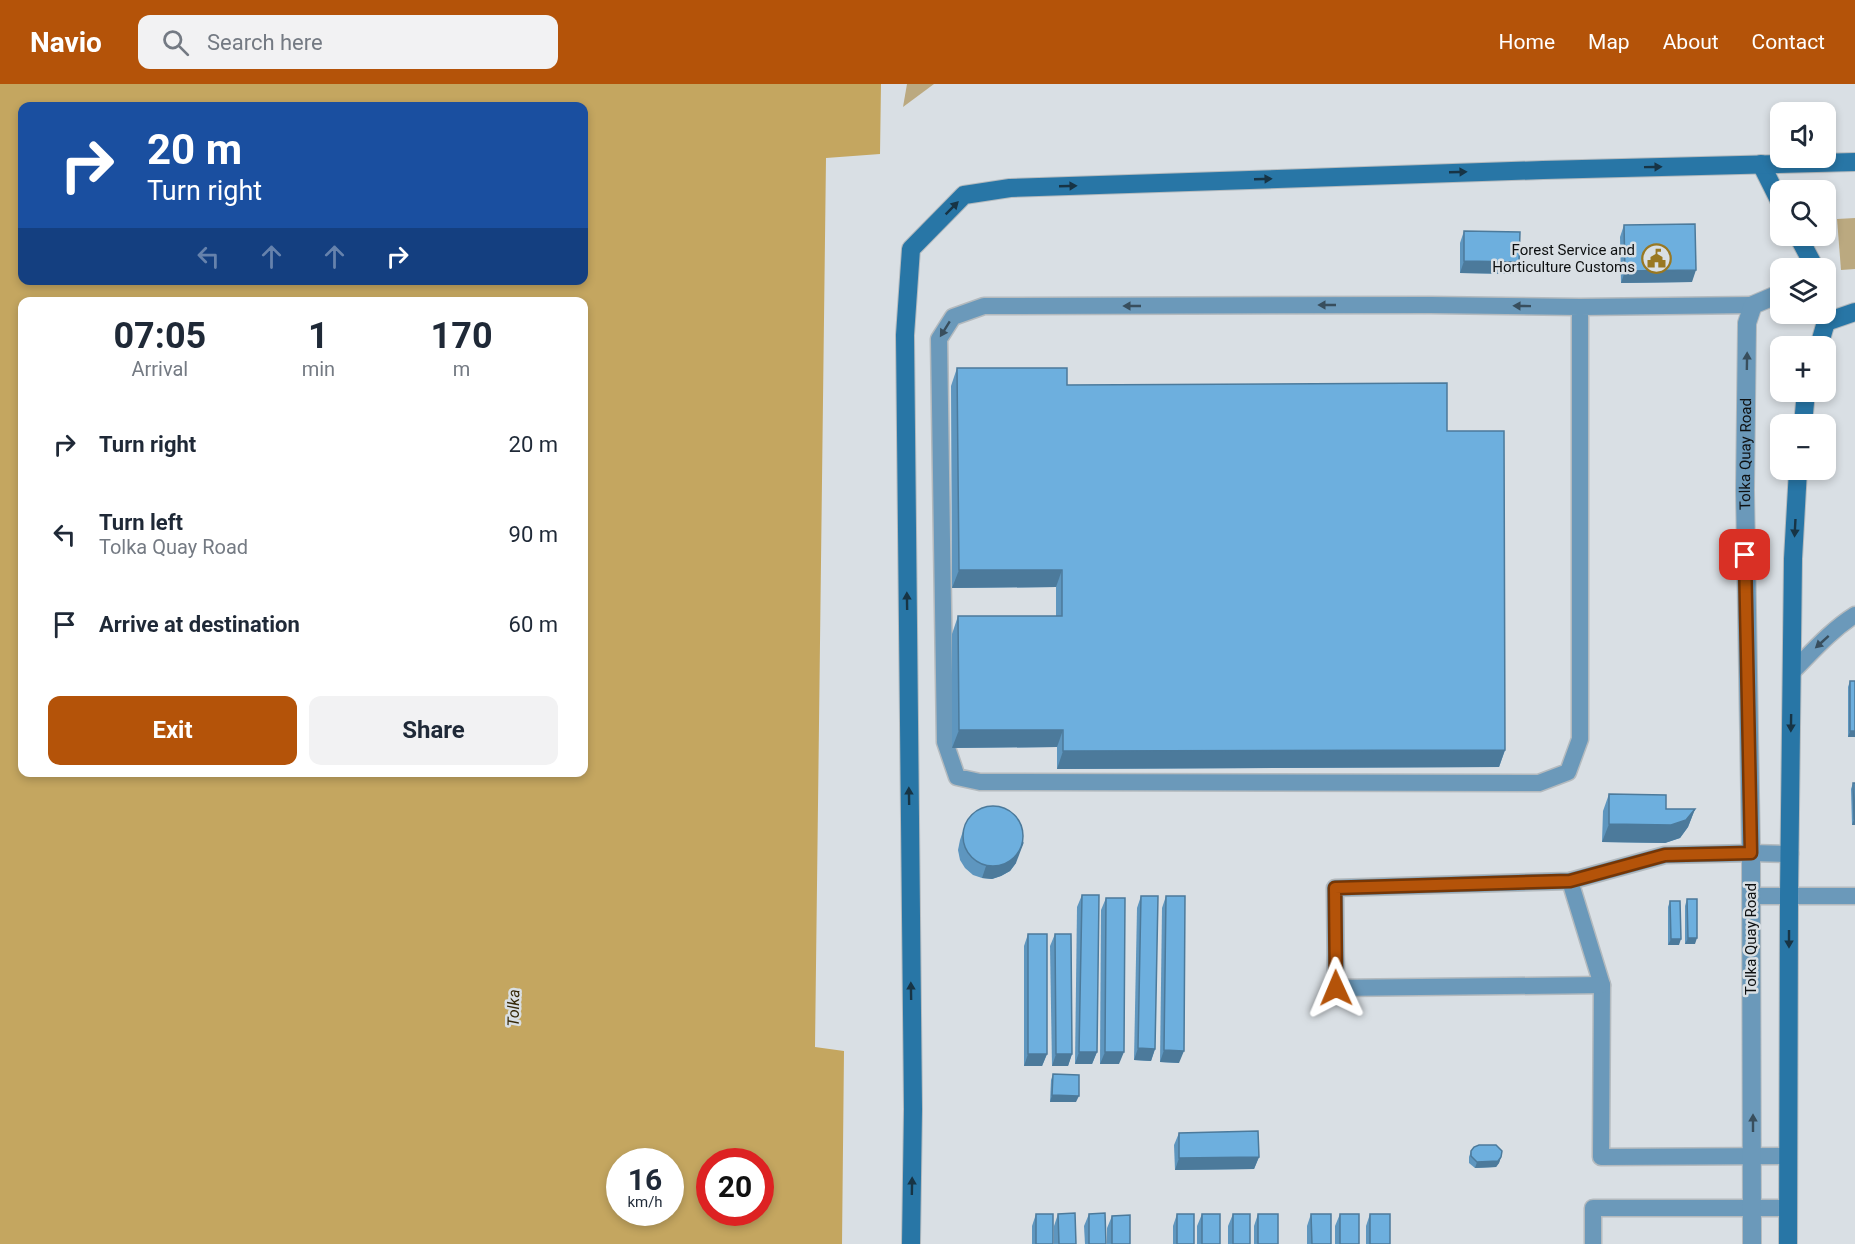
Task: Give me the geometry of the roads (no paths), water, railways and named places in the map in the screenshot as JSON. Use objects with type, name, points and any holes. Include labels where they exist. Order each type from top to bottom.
[{"type":"street","points":[[911,1244],[913,1109],[905,335],[910,249],[964,195],[1010,188],[1855,162]]},
{"type":"street","points":[[1761,164],[1770,182]]},
{"type":"street","points":[[1753,305],[1770,298]]},
{"type":"street","name":"Tolka Quay Road","points":[[1752,1244],[1751,853],[1745,490],[1747,323],[1753,305]]},
{"type":"street","points":[[1836,314],[1855,312]]},
{"type":"street","points":[[1788,1244],[1793,559],[1797,480]]},
{"type":"lane","points":[[1581,307],[1580,739],[1568,772],[1539,783],[980,782],[957,777],[945,742],[939,339],[953,317],[984,306],[1753,305]]},
{"type":"lane","points":[[1792,672],[1846,620],[1855,615]]},
{"type":"lane","points":[[1602,985],[1336,988],[1335,888],[1570,881],[1665,855],[1751,853],[1790,855]]},
{"type":"lane","points":[[1570,881],[1602,985],[1601,1157],[1788,1155]]},
{"type":"lane","points":[[1751,896],[1855,896]]},
{"type":"lane","points":[[1593,1244],[1593,1208],[1788,1208]]},
{"type":"water","name":"Tolka","points":[[0,84],[881,84],[880,154],[826,158],[815,1047],[844,1051],[842,1244],[0,1244]]},
{"type":"place","name":"Forest Service and Horticulture Customs","points":[[1656,259]]}]
